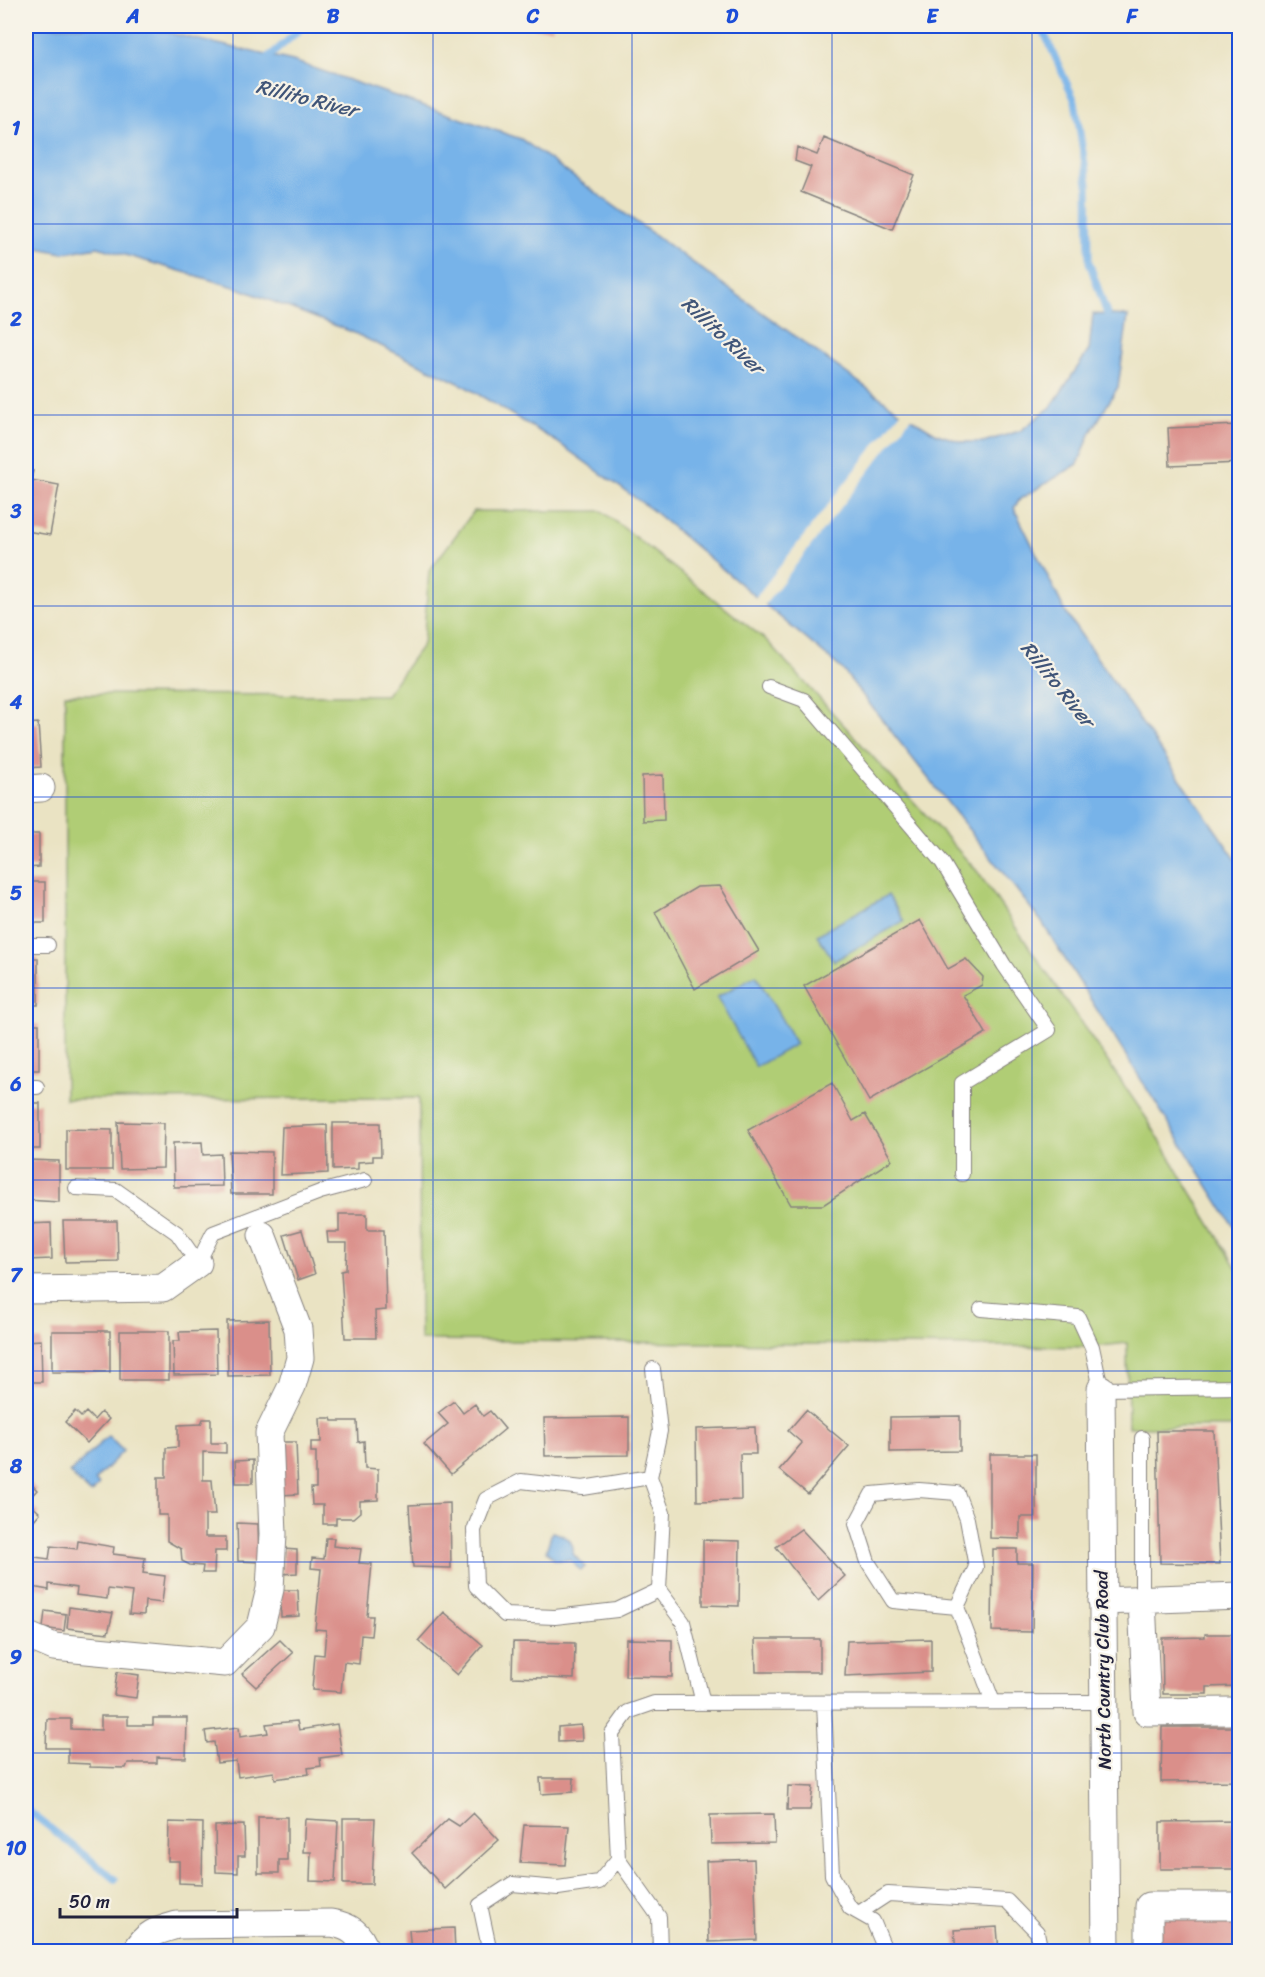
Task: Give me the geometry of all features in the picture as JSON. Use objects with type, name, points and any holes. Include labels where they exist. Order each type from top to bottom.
[{"type":"street","points":[[26,1635],[54,1647],[225,1663],[261,1626],[272,1582],[273,1534],[268,1433],[292,1386],[300,1358],[298,1329],[262,1235]]},
{"type":"street","points":[[26,1290],[163,1288],[198,1263]]},
{"type":"street","name":"North Country Club Road","points":[[1101,1389],[1106,1952]]},
{"type":"street","points":[[1102,1601],[1239,1596]]},
{"type":"street","points":[[1142,1599],[1147,1712],[1230,1711]]},
{"type":"street","points":[[1149,1952],[1149,1906],[1239,1906]]},
{"type":"street","points":[[139,1946],[155,1930],[177,1925],[331,1923],[348,1925],[362,1939],[366,1952]]},
{"type":"lane","points":[[769,687],[804,700],[942,861],[1004,965],[1049,1030],[962,1083],[962,1174]]},
{"type":"lane","points":[[26,945],[48,945]]},
{"type":"lane","points":[[76,1188],[116,1190],[177,1233],[198,1263],[213,1233],[320,1192],[365,1180]]},
{"type":"lane","points":[[981,1309],[1078,1317],[1092,1347],[1101,1389],[1239,1387]]},
{"type":"lane","points":[[653,1369],[660,1431],[650,1477],[663,1513],[659,1590],[683,1622],[703,1703]]},
{"type":"lane","points":[[1142,1438],[1142,1599]]},
{"type":"lane","points":[[650,1477],[583,1488],[521,1481],[486,1499],[474,1530],[476,1586],[505,1615],[555,1617],[617,1610],[659,1590]]},
{"type":"lane","points":[[957,1607],[893,1601],[868,1562],[856,1524],[872,1494],[919,1490],[957,1493],[968,1520],[976,1567],[957,1607],[993,1702]]},
{"type":"lane","points":[[660,1952],[659,1917],[618,1859],[612,1734],[628,1712],[654,1703],[1103,1702]]},
{"type":"lane","points":[[824,1703],[832,1875],[850,1908],[873,1921],[886,1952]]},
{"type":"lane","points":[[490,1952],[480,1905],[512,1884],[558,1888],[599,1882],[618,1859]]},
{"type":"lane","points":[[859,1913],[888,1894],[1007,1901],[1037,1932],[1041,1952]]},
{"type":"green space","points":[[474,511],[602,511],[767,641],[977,871],[1147,1119],[1239,1272],[1239,1427],[1128,1427],[1127,1343],[1092,1347],[420,1340],[419,1098],[65,1099],[65,694],[386,695],[423,644],[429,571]]},
{"type":"water","name":"Rillito River","points":[[26,26],[139,26],[293,61],[521,139],[899,411],[937,434],[962,442],[983,442],[1020,431],[1051,407],[1089,350],[1093,314],[1128,316],[1118,387],[1091,432],[1078,464],[1020,499],[1014,508],[1066,613],[1239,864],[1239,1235],[1041,921],[842,669],[652,510],[557,442],[463,385],[352,332],[238,288],[98,247],[63,253],[26,246]]},
{"type":"water","points":[[888,895],[904,921],[834,961],[817,935]]},
{"type":"water","points":[[756,975],[796,1044],[756,1067],[717,997]]},
{"type":"water","points":[[108,1436],[123,1451],[95,1480],[99,1485],[91,1494],[70,1473]]},
{"type":"water","points":[[552,1532],[568,1538],[573,1554],[585,1567],[580,1570],[570,1560],[555,1560],[546,1551]]},
{"type":"pier","points":[[903,409],[913,415],[764,606],[755,598]]},
{"type":"building","points":[[531,26],[553,26],[552,29],[531,28]]},
{"type":"building","points":[[824,138],[914,175],[892,229],[801,192],[811,167],[795,161],[797,147],[817,155]]},
{"type":"building","points":[[1239,425],[1239,463],[1170,466],[1168,428]]},
{"type":"building","points":[[26,470],[33,471],[31,480],[59,485],[50,535],[26,531]]},
{"type":"building","points":[[38,723],[41,767],[26,768],[26,724]]},
{"type":"building","points":[[663,775],[664,820],[643,821],[642,776]]},
{"type":"building","points":[[26,826],[28,826],[28,834],[39,834],[39,867],[26,868]]},
{"type":"building","points":[[26,882],[45,882],[45,923],[26,923]]},
{"type":"building","points":[[720,886],[759,951],[695,989],[655,912],[697,887]]},
{"type":"building","points":[[920,920],[948,969],[966,959],[983,977],[982,985],[963,995],[986,1033],[869,1101],[804,986]]},
{"type":"building","points":[[26,958],[38,958],[38,1005],[26,1005]]},
{"type":"building","points":[[26,1024],[39,1024],[39,1070],[26,1070]]},
{"type":"building","points":[[832,1083],[853,1121],[865,1114],[892,1160],[823,1205],[791,1205],[748,1130]]},
{"type":"building","points":[[26,1103],[40,1103],[40,1149],[26,1149]]},
{"type":"building","points":[[118,1122],[164,1123],[163,1168],[120,1169]]},
{"type":"building","points":[[333,1123],[380,1123],[381,1156],[373,1156],[373,1161],[358,1162],[358,1169],[333,1170]]},
{"type":"building","points":[[327,1125],[328,1173],[280,1175],[282,1127]]},
{"type":"building","points":[[66,1129],[112,1130],[112,1170],[66,1170]]},
{"type":"building","points":[[202,1142],[203,1155],[221,1154],[222,1186],[174,1187],[173,1143]]},
{"type":"building","points":[[229,1151],[272,1152],[272,1194],[231,1194]]},
{"type":"building","points":[[26,1160],[59,1161],[59,1202],[26,1200]]},
{"type":"building","points":[[339,1214],[367,1214],[367,1230],[384,1230],[386,1310],[375,1311],[376,1338],[345,1338],[341,1271],[346,1270],[347,1243],[328,1243],[327,1232],[339,1232]]},
{"type":"building","points":[[63,1221],[117,1221],[118,1261],[65,1262]]},
{"type":"building","points":[[51,1223],[52,1259],[26,1260],[26,1224]]},
{"type":"building","points":[[302,1230],[315,1274],[298,1280],[284,1235]]},
{"type":"building","points":[[269,1320],[270,1375],[228,1376],[227,1321]]},
{"type":"building","points":[[52,1331],[110,1331],[110,1372],[52,1372]]},
{"type":"building","points":[[120,1331],[169,1331],[169,1380],[120,1380]]},
{"type":"building","points":[[216,1331],[217,1374],[174,1375],[173,1341],[180,1341],[179,1332]]},
{"type":"building","points":[[41,1340],[42,1382],[26,1382],[26,1341]]},
{"type":"building","points":[[454,1401],[463,1413],[475,1404],[483,1416],[490,1411],[505,1429],[451,1474],[424,1444],[448,1424],[438,1413]]},
{"type":"building","points":[[806,1410],[849,1446],[808,1494],[779,1470],[802,1443],[788,1431]]},
{"type":"building","points":[[75,1411],[81,1417],[86,1412],[94,1420],[101,1412],[109,1419],[87,1443],[65,1422]]},
{"type":"building","points":[[960,1416],[960,1451],[890,1452],[890,1417]]},
{"type":"building","points":[[629,1417],[629,1455],[545,1456],[544,1418]]},
{"type":"building","points":[[320,1418],[331,1418],[332,1421],[357,1421],[358,1442],[364,1441],[365,1468],[378,1469],[378,1500],[360,1501],[360,1512],[353,1518],[336,1518],[336,1524],[323,1524],[323,1505],[312,1505],[311,1488],[316,1488],[316,1452],[311,1452],[311,1442],[321,1442]]},
{"type":"building","points":[[203,1419],[211,1419],[211,1443],[226,1443],[226,1453],[203,1452],[203,1480],[212,1480],[215,1515],[205,1515],[205,1537],[226,1537],[226,1551],[215,1551],[214,1573],[202,1573],[203,1566],[190,1565],[182,1561],[181,1549],[167,1541],[167,1515],[158,1515],[158,1477],[166,1477],[166,1448],[178,1447],[178,1425],[201,1424]]},
{"type":"building","points":[[755,1427],[756,1454],[740,1454],[741,1500],[697,1501],[696,1429]]},
{"type":"building","points":[[1157,1431],[1214,1431],[1220,1564],[1160,1563]]},
{"type":"building","points":[[280,1442],[296,1442],[298,1494],[281,1495]]},
{"type":"building","points":[[990,1454],[1036,1454],[1036,1517],[1020,1517],[1020,1539],[990,1538]]},
{"type":"building","points":[[253,1460],[253,1483],[236,1483],[235,1461]]},
{"type":"building","points":[[26,1479],[37,1490],[27,1501],[40,1513],[26,1529]]},
{"type":"building","points":[[450,1503],[451,1568],[413,1567],[409,1505]]},
{"type":"building","points":[[237,1523],[258,1524],[259,1562],[238,1561]]},
{"type":"building","points":[[801,1529],[845,1576],[818,1601],[776,1547]]},
{"type":"building","points":[[326,1538],[334,1538],[333,1546],[361,1549],[359,1563],[372,1564],[367,1616],[373,1616],[371,1636],[361,1635],[359,1664],[344,1662],[341,1692],[312,1690],[315,1654],[324,1655],[326,1630],[315,1629],[321,1569],[311,1568],[312,1558],[324,1559]]},
{"type":"building","points":[[703,1540],[740,1541],[739,1606],[703,1605]]},
{"type":"building","points":[[78,1541],[114,1547],[113,1554],[145,1558],[143,1573],[165,1576],[162,1603],[145,1601],[144,1615],[129,1614],[132,1592],[108,1589],[107,1599],[76,1595],[77,1588],[49,1584],[49,1590],[26,1586],[28,1556],[49,1559],[51,1546],[77,1549]]},
{"type":"building","points":[[283,1549],[297,1550],[297,1573],[282,1574]]},
{"type":"building","points":[[993,1549],[1017,1549],[1017,1563],[1033,1563],[1032,1632],[992,1631]]},
{"type":"building","points":[[280,1590],[298,1590],[299,1616],[281,1617]]},
{"type":"building","points":[[69,1607],[113,1613],[108,1633],[67,1628]]},
{"type":"building","points":[[45,1611],[66,1614],[64,1631],[43,1628]]},
{"type":"building","points":[[444,1612],[483,1645],[457,1675],[418,1641]]},
{"type":"building","points":[[1205,1634],[1239,1634],[1239,1686],[1207,1687],[1207,1694],[1163,1694],[1162,1638],[1205,1637]]},
{"type":"building","points":[[626,1639],[672,1640],[672,1677],[625,1676]]},
{"type":"building","points":[[755,1639],[820,1639],[820,1672],[756,1672]]},
{"type":"building","points":[[931,1639],[931,1672],[845,1676],[847,1641]]},
{"type":"building","points":[[280,1640],[293,1653],[256,1687],[242,1674]]},
{"type":"building","points":[[513,1642],[575,1643],[574,1679],[512,1677]]},
{"type":"building","points":[[117,1672],[139,1675],[136,1698],[114,1695]]},
{"type":"building","points":[[101,1716],[128,1716],[128,1725],[153,1725],[153,1718],[187,1718],[186,1758],[157,1757],[157,1763],[128,1763],[126,1768],[90,1767],[90,1764],[68,1763],[68,1748],[46,1748],[47,1719],[71,1719],[71,1729],[101,1730]]},
{"type":"building","points":[[297,1721],[299,1730],[337,1724],[342,1755],[320,1758],[321,1766],[308,1768],[309,1774],[275,1779],[274,1772],[238,1777],[236,1761],[217,1763],[214,1742],[207,1743],[205,1731],[239,1727],[240,1737],[268,1733],[266,1724]]},
{"type":"building","points":[[581,1725],[582,1741],[558,1742],[558,1727]]},
{"type":"building","points":[[1162,1727],[1239,1727],[1239,1781],[1161,1782]]},
{"type":"building","points":[[540,1778],[574,1778],[573,1792],[541,1794]]},
{"type":"building","points":[[788,1786],[813,1787],[810,1810],[787,1810]]},
{"type":"building","points":[[473,1813],[499,1840],[445,1889],[412,1853],[448,1819],[459,1826]]},
{"type":"building","points":[[774,1814],[775,1843],[711,1844],[710,1815]]},
{"type":"building","points":[[258,1817],[287,1817],[287,1860],[279,1860],[279,1873],[258,1873]]},
{"type":"building","points":[[343,1818],[375,1818],[372,1884],[343,1884]]},
{"type":"building","points":[[305,1819],[338,1821],[335,1882],[310,1881],[311,1852],[303,1852]]},
{"type":"building","points":[[1239,1821],[1239,1869],[1160,1869],[1160,1822]]},
{"type":"building","points":[[169,1822],[203,1823],[202,1884],[179,1883],[179,1861],[168,1861]]},
{"type":"building","points":[[244,1825],[245,1856],[238,1856],[238,1873],[216,1872],[215,1826]]},
{"type":"building","points":[[524,1825],[569,1826],[565,1865],[520,1863]]},
{"type":"building","points":[[754,1859],[757,1940],[709,1942],[706,1861]]},
{"type":"building","points":[[1239,1913],[1239,1952],[1156,1952],[1156,1915]]},
{"type":"building","points":[[997,1927],[999,1952],[956,1952],[954,1930]]},
{"type":"building","points":[[454,1928],[455,1952],[411,1952],[409,1930]]},
{"type":"waterway","points":[[263,62],[304,26]]},
{"type":"waterway","points":[[1041,26],[1075,101],[1088,184],[1089,262],[1110,323]]},
{"type":"waterway","points":[[26,1809],[115,1879]]}]
